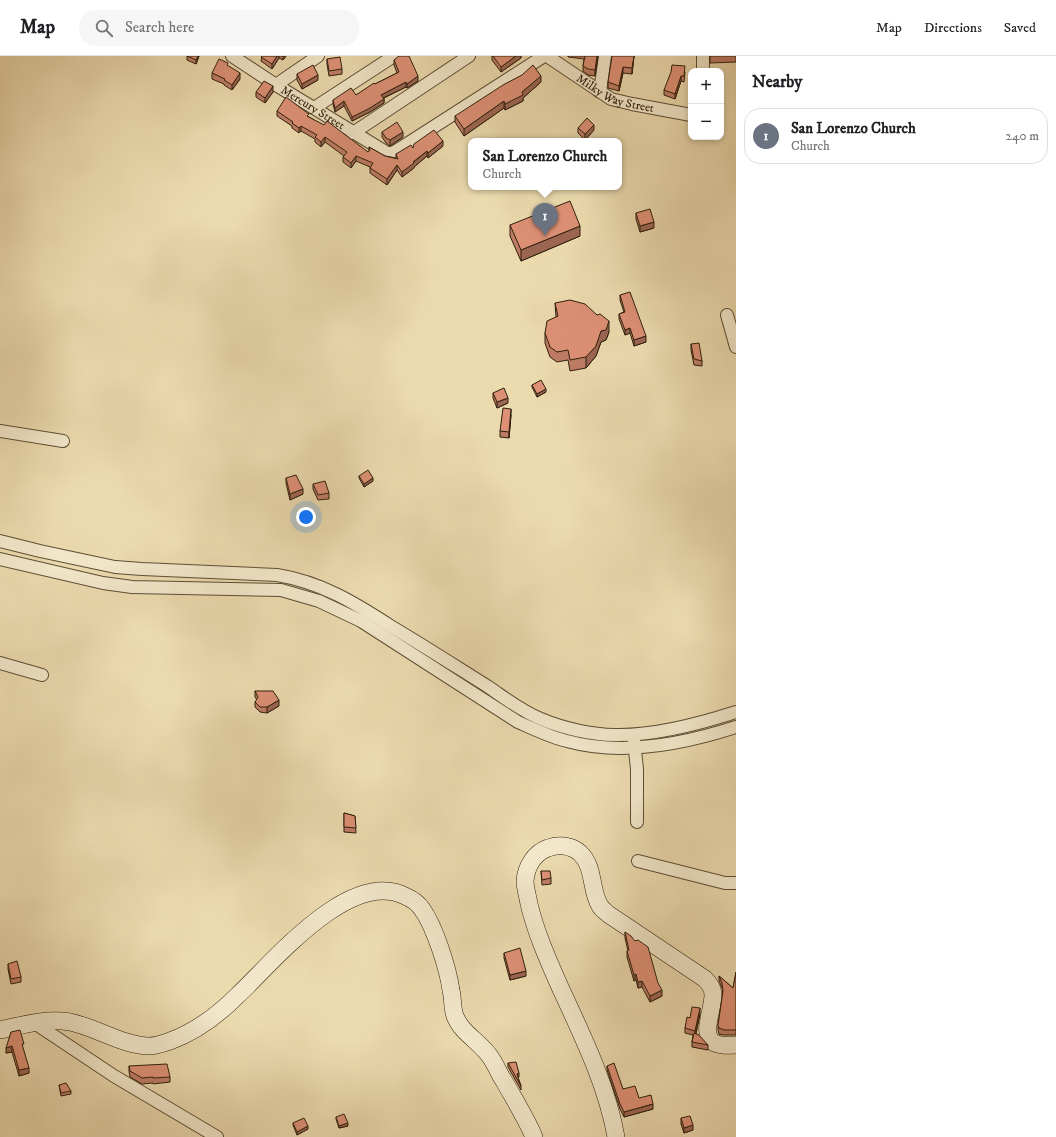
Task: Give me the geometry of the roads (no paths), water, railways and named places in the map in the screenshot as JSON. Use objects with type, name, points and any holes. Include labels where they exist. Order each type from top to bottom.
[{"type":"main road","points":[[616,1137],[613,1118],[597,1070],[545,953],[532,918],[525,882],[530,863],[540,852],[547,848],[561,846],[573,848],[579,852],[585,859],[590,870],[600,906],[608,914],[705,978],[709,983],[713,994],[707,1033],[712,1041],[718,1044],[725,1046],[736,1045]]},
{"type":"main road","points":[[0,1030],[33,1022],[71,1022],[89,1027],[124,1041],[143,1045],[156,1045],[169,1041],[183,1036],[221,1010],[238,996],[297,937],[328,912],[364,893],[379,890],[401,893],[413,900],[422,910],[429,923],[445,962],[455,1014],[460,1026],[480,1044],[491,1058],[534,1137]]},
{"type":"street","name":"Mercury Street","points":[[232,56],[276,85],[389,154],[545,56]]},
{"type":"street","points":[[314,108],[394,56]]},
{"type":"street","points":[[353,133],[469,56]]},
{"type":"street","name":"Milky Way Street","points":[[545,56],[562,61],[600,92],[619,102],[688,114]]},
{"type":"street","points":[[600,92],[605,56]]},
{"type":"street","points":[[703,56],[704,68]]},
{"type":"street","points":[[276,85],[312,57]]},
{"type":"street","points":[[727,316],[736,347]]},
{"type":"street","points":[[0,431],[63,441]]},
{"type":"street","points":[[0,541],[115,567],[277,575],[295,578],[331,591],[483,700],[518,722],[566,741],[590,746],[635,748],[707,737],[736,727]]},
{"type":"street","points":[[0,559],[103,583],[132,586],[203,589],[281,590],[319,601],[364,616],[489,688],[521,710],[542,720],[590,733],[614,736],[676,729],[736,712]]},
{"type":"street","points":[[201,571],[203,589]]},
{"type":"street","points":[[0,663],[42,675]]},
{"type":"street","points":[[483,700],[489,688]]},
{"type":"street","points":[[633,734],[637,770],[638,822]]},
{"type":"street","points":[[638,861],[725,883],[736,882]]},
{"type":"street","points":[[33,1022],[114,1076],[218,1137]]},
{"type":"place","name":"San Lorenzo Church","points":[[545,236]]}]
